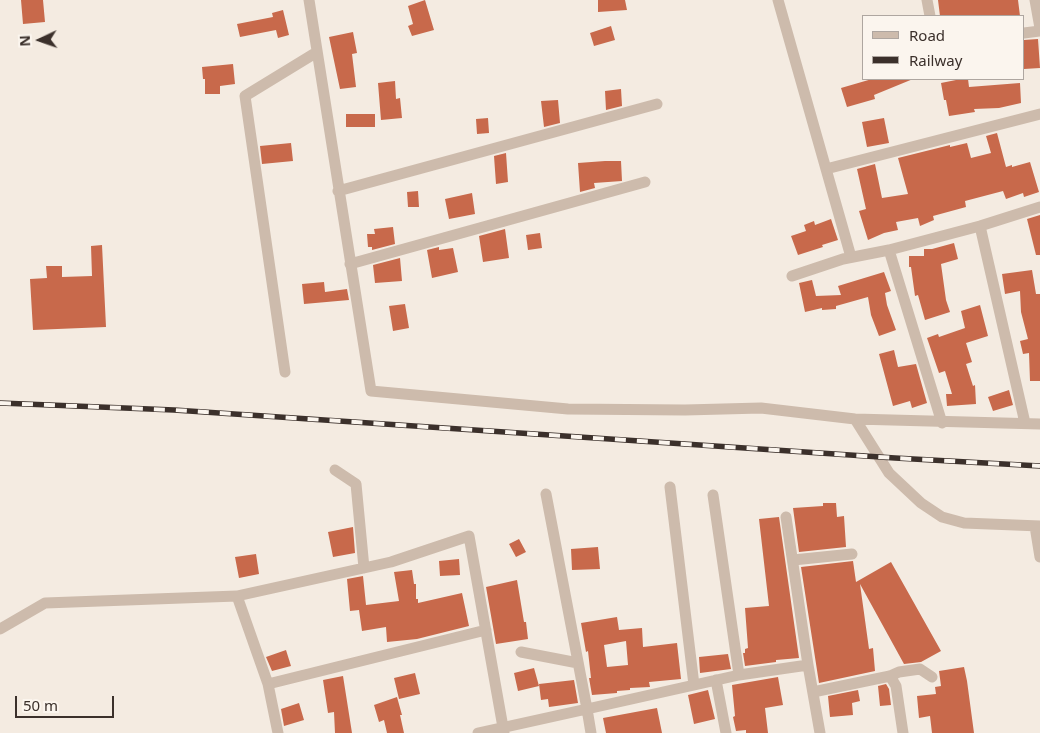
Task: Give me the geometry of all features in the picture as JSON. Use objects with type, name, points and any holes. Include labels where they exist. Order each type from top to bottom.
[{"type":"street","points":[[309,0],[371,391],[568,409],[685,410],[761,408],[855,419],[942,423],[1040,424]]},
{"type":"street","points":[[778,0],[851,257]]},
{"type":"street","points":[[927,0],[930,15]]},
{"type":"street","points":[[1025,33],[1040,29],[1035,0]]},
{"type":"street","points":[[285,372],[245,96],[317,52]]},
{"type":"street","points":[[338,191],[657,104]]},
{"type":"street","points":[[826,169],[1040,114]]},
{"type":"street","points":[[350,264],[645,182]]},
{"type":"street","points":[[792,276],[851,257],[889,250],[980,226],[1040,207]]},
{"type":"street","points":[[980,226],[1025,424]]},
{"type":"street","points":[[889,250],[942,423]]},
{"type":"street","points":[[855,419],[888,473],[921,503],[942,517],[964,523],[1038,526],[1040,557]]},
{"type":"street","points":[[335,470],[356,484],[364,568]]},
{"type":"street","points":[[670,487],[694,685]]},
{"type":"street","points":[[546,494],[591,733]]},
{"type":"street","points":[[713,495],[739,675]]},
{"type":"street","points":[[786,517],[820,733]]},
{"type":"street","points":[[0,630],[45,603],[237,596],[391,562],[469,536],[503,730]]},
{"type":"street","points":[[793,560],[852,554]]},
{"type":"street","points":[[237,596],[268,684],[278,733]]},
{"type":"street","points":[[268,684],[486,630]]},
{"type":"street","points":[[520,652],[578,663]]},
{"type":"street","points":[[478,733],[503,730],[739,675],[808,666]]},
{"type":"street","points":[[813,692],[920,669],[932,676]]},
{"type":"street","points":[[890,676],[896,686],[904,733]]},
{"type":"street","points":[[716,680],[726,733]]},
{"type":"building","points":[[21,0],[43,0],[45,22],[23,24]]},
{"type":"building","points":[[425,0],[434,30],[412,36],[408,26],[413,24],[408,6]]},
{"type":"building","points":[[598,0],[625,0],[627,10],[598,12]]},
{"type":"building","points":[[938,0],[1018,0],[1020,15],[940,15]]},
{"type":"building","points":[[283,10],[289,35],[278,38],[276,30],[240,37],[237,24],[273,17],[272,13]]},
{"type":"building","points":[[611,26],[615,40],[594,46],[590,33]]},
{"type":"building","points":[[353,32],[357,53],[352,54],[356,87],[340,89],[329,37]]},
{"type":"building","points":[[1038,39],[1040,68],[1025,69],[1025,40]]},
{"type":"building","points":[[233,64],[235,84],[220,86],[220,94],[205,94],[205,79],[203,79],[202,67]]},
{"type":"building","points":[[869,80],[911,80],[874,95],[875,99],[847,107],[841,88]]},
{"type":"building","points":[[968,80],[969,87],[1020,83],[1021,103],[999,108],[974,109],[975,112],[949,116],[941,83]]},
{"type":"building","points":[[395,81],[396,99],[400,98],[402,118],[381,120],[378,83]]},
{"type":"building","points":[[621,89],[622,106],[606,110],[605,91]]},
{"type":"building","points":[[558,100],[560,123],[544,127],[541,101]]},
{"type":"building","points":[[346,114],[375,114],[375,127],[346,127]]},
{"type":"building","points":[[488,118],[489,133],[477,134],[476,119]]},
{"type":"building","points":[[884,118],[889,143],[867,147],[862,122]]},
{"type":"building","points":[[997,133],[1006,167],[1030,162],[1039,192],[1024,197],[1023,193],[1006,199],[1003,191],[965,201],[966,207],[933,216],[934,220],[920,226],[918,218],[896,222],[898,230],[884,233],[868,240],[859,211],[866,209],[857,169],[875,164],[882,198],[908,194],[898,158],[950,145],[950,147],[967,143],[971,158],[991,153],[986,136]]},
{"type":"building","points":[[291,143],[293,161],[262,164],[260,146]]},
{"type":"building","points":[[506,153],[508,182],[496,184],[494,156]]},
{"type":"building","points":[[621,161],[622,181],[594,183],[595,188],[580,192],[578,163]]},
{"type":"building","points":[[418,191],[419,207],[408,207],[407,192]]},
{"type":"building","points":[[472,193],[475,214],[449,219],[445,199]]},
{"type":"building","points":[[1040,215],[1040,255],[1036,255],[1027,219]]},
{"type":"building","points":[[831,219],[838,240],[798,255],[791,236],[806,231],[804,225],[814,221],[815,225]]},
{"type":"building","points":[[393,227],[395,244],[372,250],[372,247],[368,247],[367,234],[375,234],[374,229]]},
{"type":"building","points":[[505,229],[509,258],[483,262],[479,236]]},
{"type":"building","points":[[540,233],[542,248],[528,250],[526,235]]},
{"type":"building","points":[[954,243],[958,259],[941,264],[946,300],[950,312],[925,320],[918,295],[915,296],[911,267],[909,267],[909,256],[924,256],[924,249],[932,249]]},
{"type":"building","points":[[102,245],[106,327],[33,330],[30,279],[47,278],[46,266],[62,266],[62,277],[92,276],[91,246]]},
{"type":"building","points":[[439,247],[439,250],[453,248],[458,272],[432,278],[427,250]]},
{"type":"building","points":[[400,258],[402,281],[375,283],[373,265]]},
{"type":"building","points":[[1032,270],[1036,294],[1040,294],[1040,381],[1030,381],[1029,353],[1023,354],[1020,341],[1028,339],[1021,312],[1020,291],[1005,294],[1002,274]]},
{"type":"building","points":[[884,272],[891,291],[885,293],[887,305],[896,330],[879,336],[871,315],[868,297],[836,306],[836,309],[822,310],[822,308],[805,312],[799,283],[812,280],[816,296],[841,295],[838,286]]},
{"type":"building","points":[[324,282],[325,292],[347,289],[349,300],[304,304],[302,284]]},
{"type":"building","points":[[405,304],[409,328],[393,331],[389,306]]},
{"type":"building","points":[[980,305],[988,336],[966,343],[972,362],[966,364],[973,386],[975,385],[976,404],[947,406],[946,394],[952,394],[945,371],[939,373],[927,338],[938,334],[939,337],[965,328],[961,311]]},
{"type":"building","points":[[894,350],[898,367],[916,364],[927,403],[912,408],[910,401],[893,406],[879,354]]},
{"type":"building","points":[[1009,390],[1013,405],[993,411],[988,397]]},
{"type":"building","points":[[823,503],[836,503],[837,517],[844,516],[846,547],[799,552],[793,508],[823,506]]},
{"type":"building","points":[[779,517],[799,658],[745,666],[743,653],[748,648],[745,608],[769,606],[759,519]]},
{"type":"building","points":[[353,527],[355,553],[333,557],[328,532]]},
{"type":"building","points":[[519,539],[526,552],[516,557],[509,544]]},
{"type":"building","points":[[598,547],[600,569],[572,570],[571,549]]},
{"type":"building","points":[[256,554],[259,574],[239,578],[235,557]]},
{"type":"building","points":[[459,559],[460,575],[440,576],[439,561]]},
{"type":"building","points":[[853,561],[856,582],[891,562],[941,651],[921,662],[904,664],[860,584],[869,649],[873,648],[875,671],[819,683],[801,567]]},
{"type":"building","points":[[412,570],[418,603],[462,593],[469,626],[417,639],[387,642],[386,627],[362,631],[359,610],[350,611],[347,579],[363,576],[366,605],[399,601],[394,572]]},
{"type":"building","points":[[517,580],[528,639],[496,644],[486,587]]},
{"type":"building","points":[[617,617],[619,630],[642,628],[643,647],[677,643],[681,679],[649,682],[650,687],[630,688],[630,690],[617,691],[617,693],[592,695],[588,651],[586,652],[581,623]],"holes":[[[626,641],[628,665],[607,667],[604,645]]]},
{"type":"building","points":[[286,650],[291,666],[272,671],[266,657]]},
{"type":"building","points":[[728,654],[731,669],[700,673],[699,657]]},
{"type":"building","points":[[964,667],[974,733],[932,733],[930,716],[919,718],[917,696],[936,694],[935,687],[941,686],[939,671]]},
{"type":"building","points":[[534,668],[539,686],[518,691],[514,673]]},
{"type":"building","points":[[415,673],[420,694],[399,699],[394,678]]},
{"type":"building","points":[[343,676],[352,733],[335,733],[334,712],[328,713],[323,680]]},
{"type":"building","points":[[778,677],[783,705],[765,708],[768,733],[746,733],[746,730],[736,731],[733,717],[735,716],[732,685]]},
{"type":"building","points":[[574,680],[578,703],[549,707],[548,699],[541,700],[539,684]]},
{"type":"building","points":[[886,684],[889,689],[891,705],[880,706],[878,686]]},
{"type":"building","points":[[708,690],[715,719],[694,724],[688,695]]},
{"type":"building","points":[[858,690],[860,701],[852,703],[853,715],[830,717],[828,696]]},
{"type":"building","points":[[397,697],[404,733],[387,733],[384,720],[379,722],[374,705]]},
{"type":"building","points":[[299,703],[304,720],[284,726],[281,709]]},
{"type":"building","points":[[657,708],[662,733],[606,733],[603,718]]},
{"type":"railway","points":[[0,403],[174,410],[1040,466]]}]
